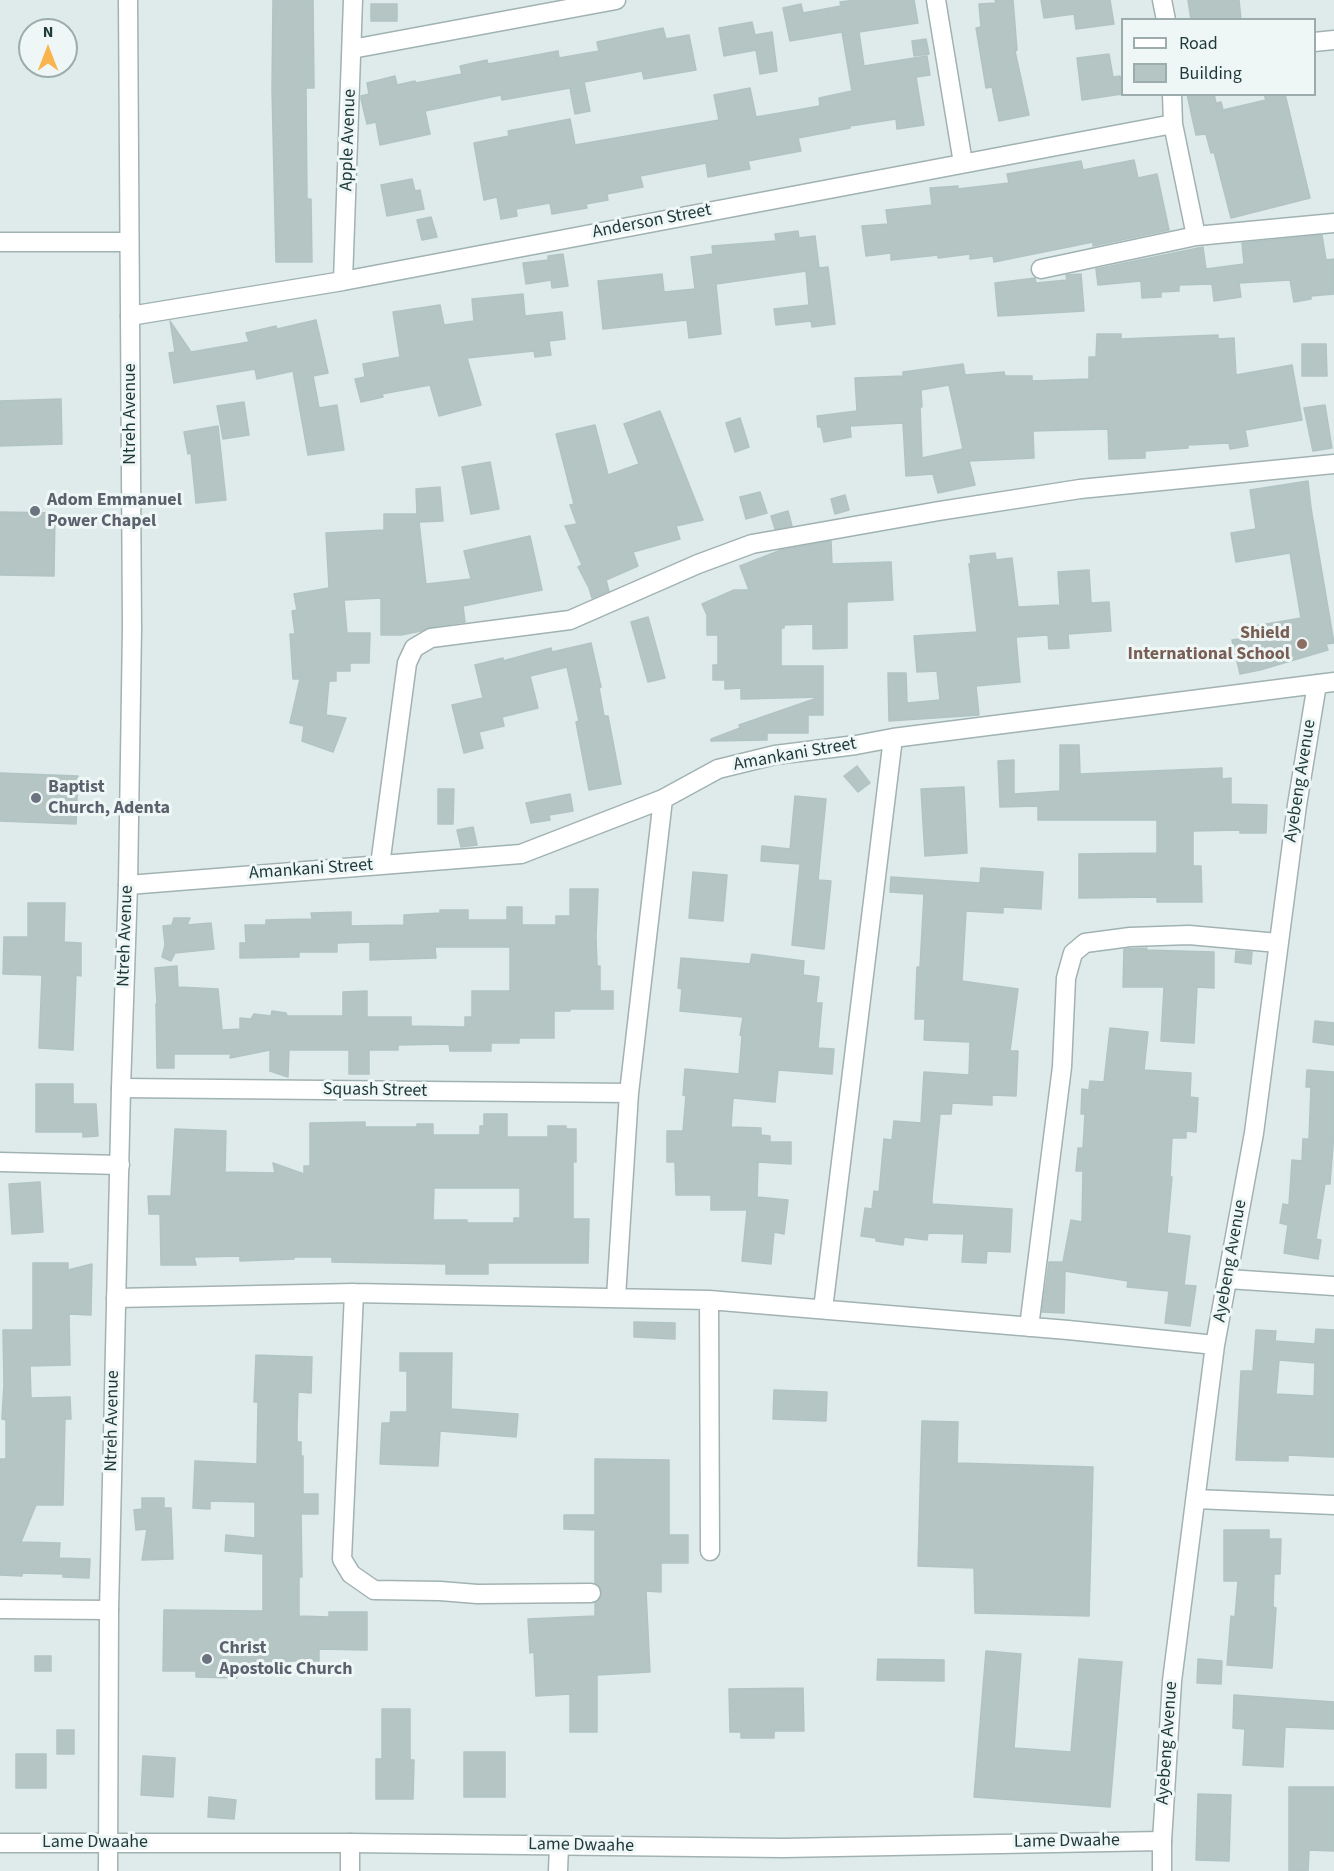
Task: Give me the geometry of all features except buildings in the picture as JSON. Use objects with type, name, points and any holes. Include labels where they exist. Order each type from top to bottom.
[{"type":"street","name":"Ntreh Avenue","points":[[108,1871],[107,1694],[128,885],[132,628],[128,0]]},
{"type":"street","name":"Apple Avenue","points":[[343,281],[353,0]]},
{"type":"street","points":[[352,49],[525,8],[616,0]]},
{"type":"street","points":[[936,0],[963,163]]},
{"type":"street","points":[[1162,0],[1166,18]]},
{"type":"street","points":[[1316,42],[1334,40]]},
{"type":"street","points":[[1172,96],[1173,124],[1196,236]]},
{"type":"street","name":"Anderson Street","points":[[130,316],[343,281],[1173,124]]},
{"type":"street","points":[[1041,269],[1196,236],[1334,223]]},
{"type":"street","points":[[0,242],[129,242]]},
{"type":"street","points":[[380,865],[407,663],[414,648],[431,638],[570,620],[698,564],[752,544],[1069,491],[1334,464]]},
{"type":"street","name":"Amankani Street","points":[[128,885],[521,854],[663,799],[718,769],[775,756],[893,738],[1325,683]]},
{"type":"street","name":"Ayebeng Avenue","points":[[1162,1871],[1172,1681],[1215,1345],[1254,1133],[1297,805],[1325,683]]},
{"type":"street","points":[[823,1309],[893,738]]},
{"type":"street","points":[[616,1298],[629,1093],[663,799]]},
{"type":"street","points":[[1029,1327],[1062,1067],[1066,978],[1073,953],[1085,944],[1130,937],[1189,935],[1278,943]]},
{"type":"street","name":"Squash Street","points":[[121,1088],[629,1093]]},
{"type":"street","points":[[0,1162],[120,1166]]},
{"type":"street","points":[[1228,1280],[1334,1286]]},
{"type":"street","points":[[116,1298],[354,1293],[710,1300],[1215,1345]]},
{"type":"street","points":[[354,1293],[342,1559],[351,1574],[374,1590],[477,1594],[591,1593]]},
{"type":"street","points":[[710,1300],[710,1551]]},
{"type":"street","points":[[1196,1499],[1334,1504]]},
{"type":"street","points":[[0,1609],[109,1610]]},
{"type":"street","name":"Lame Dwaahe","points":[[0,1843],[783,1848],[1162,1841]]},
{"type":"street","points":[[350,1844],[350,1871]]},
{"type":"street","points":[[558,1871],[559,1846]]},
{"type":"place","name":"Adom Emmanuel Power Chapel","points":[[35,511]]},
{"type":"place","name":"Shield International School","points":[[1302,644]]},
{"type":"place","name":"Baptist Church, Adenta","points":[[36,798]]},
{"type":"place","name":"Christ Apostolic Church","points":[[207,1659]]}]
